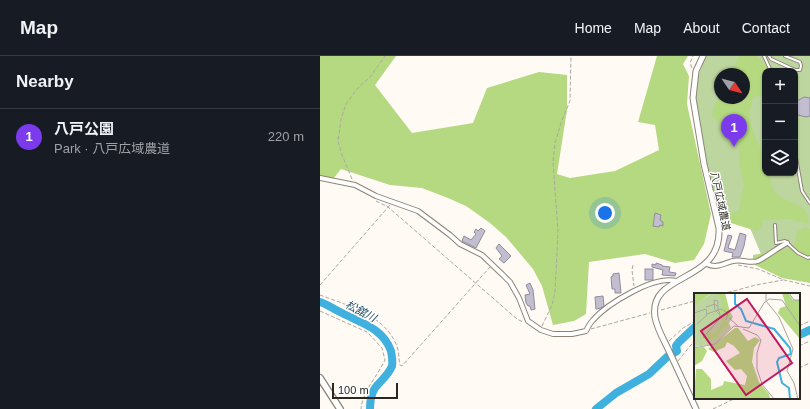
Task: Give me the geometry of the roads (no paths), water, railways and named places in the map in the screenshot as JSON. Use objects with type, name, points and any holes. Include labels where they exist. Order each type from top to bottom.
[{"type":"main road","points":[[320,378],[340,409]]},
{"type":"street","name":"八戸広域農道","points":[[696,409],[659,330],[655,318],[655,312],[658,298],[663,292],[676,281],[696,272],[707,264],[718,245],[720,236],[698,136],[693,98],[696,71],[703,56]]},
{"type":"street","points":[[320,178],[355,185],[376,196],[418,211],[460,244],[482,255],[493,265],[510,282],[519,298],[528,321],[540,330],[553,334],[572,334],[586,331],[604,310],[624,296],[656,282],[671,280],[676,281]]},
{"type":"street","points":[[707,264],[712,266],[741,260],[752,262],[757,261],[787,243]]},
{"type":"lane","points":[[764,56],[770,68]]},
{"type":"lane","points":[[769,56],[771,59],[795,70],[800,70],[802,66],[800,62],[785,56]]},
{"type":"lane","points":[[798,169],[802,191],[810,203]]},
{"type":"lane","points":[[775,225],[776,243],[785,241],[798,253],[808,258],[810,257]]},
{"type":"waterway","name":"松舘川","points":[[320,302],[371,327],[383,337],[391,351],[392,366],[374,390],[371,398],[370,409]]},
{"type":"waterway","name":"松舘川","points":[[596,409],[616,393],[649,374],[667,357],[677,351],[676,346],[694,328]]},
{"type":"waterway","name":"松舘川","points":[[800,335],[810,330]]},
{"type":"place","name":"八戸公園","points":[[734,147]]}]
